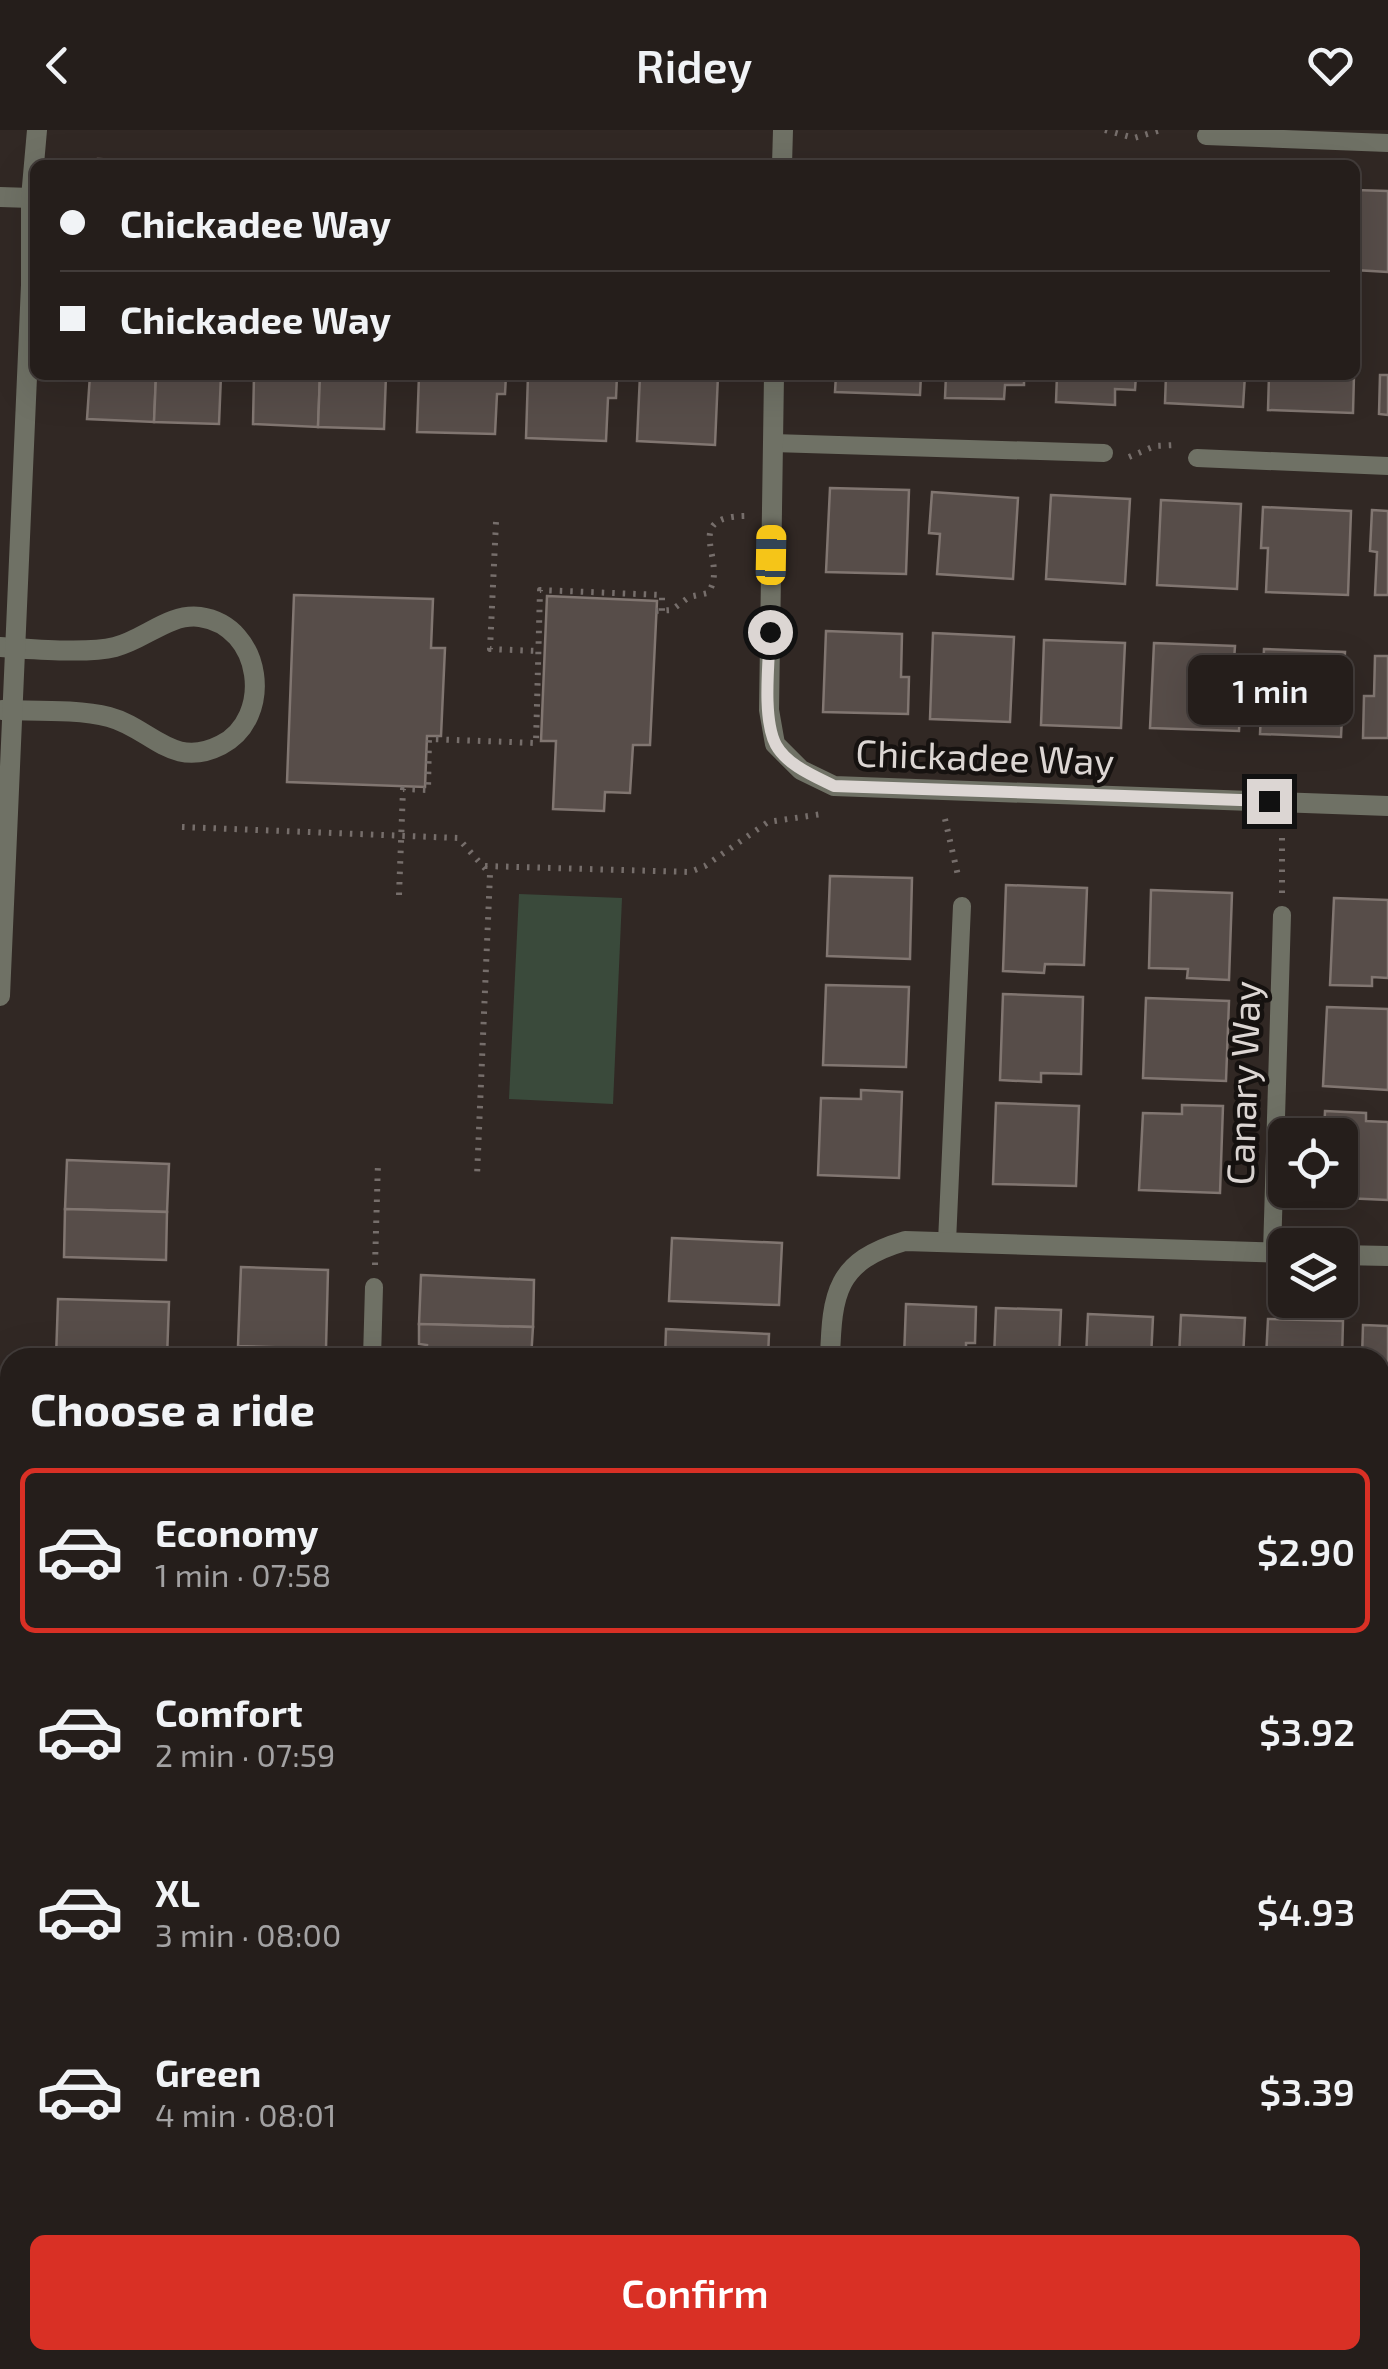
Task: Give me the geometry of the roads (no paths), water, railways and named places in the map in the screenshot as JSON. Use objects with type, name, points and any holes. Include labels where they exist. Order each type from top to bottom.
[{"type":"street","points":[[34,160],[37,130]]},
{"type":"street","points":[[782,160],[783,130]]},
{"type":"street","points":[[0,196],[30,198]]},
{"type":"street","points":[[0,996],[7,648],[30,327]]},
{"type":"street","name":"Chickadee Way","points":[[774,380],[768,710],[775,744],[801,770],[834,786],[1388,806]]},
{"type":"street","points":[[7,648],[112,648],[139,639],[167,622],[200,617],[230,630],[250,656],[256,684],[253,709],[241,730],[219,746],[185,754],[161,746],[139,728],[107,716],[7,710]]},
{"type":"street","name":"Canary Way","points":[[830,1348],[832,1308],[841,1284],[857,1263],[881,1248],[905,1240],[1268,1253]]},
{"type":"street","points":[[1358,1255],[1388,1256]]},
{"type":"lane","points":[[1206,136],[1388,143]]},
{"type":"lane","points":[[773,443],[1104,453]]},
{"type":"lane","points":[[1197,458],[1388,466]]},
{"type":"lane","points":[[947,1242],[962,906]]},
{"type":"lane","name":"Canary Way","points":[[1279,1228],[1282,914]]},
{"type":"lane","points":[[372,1348],[374,1286]]}]
